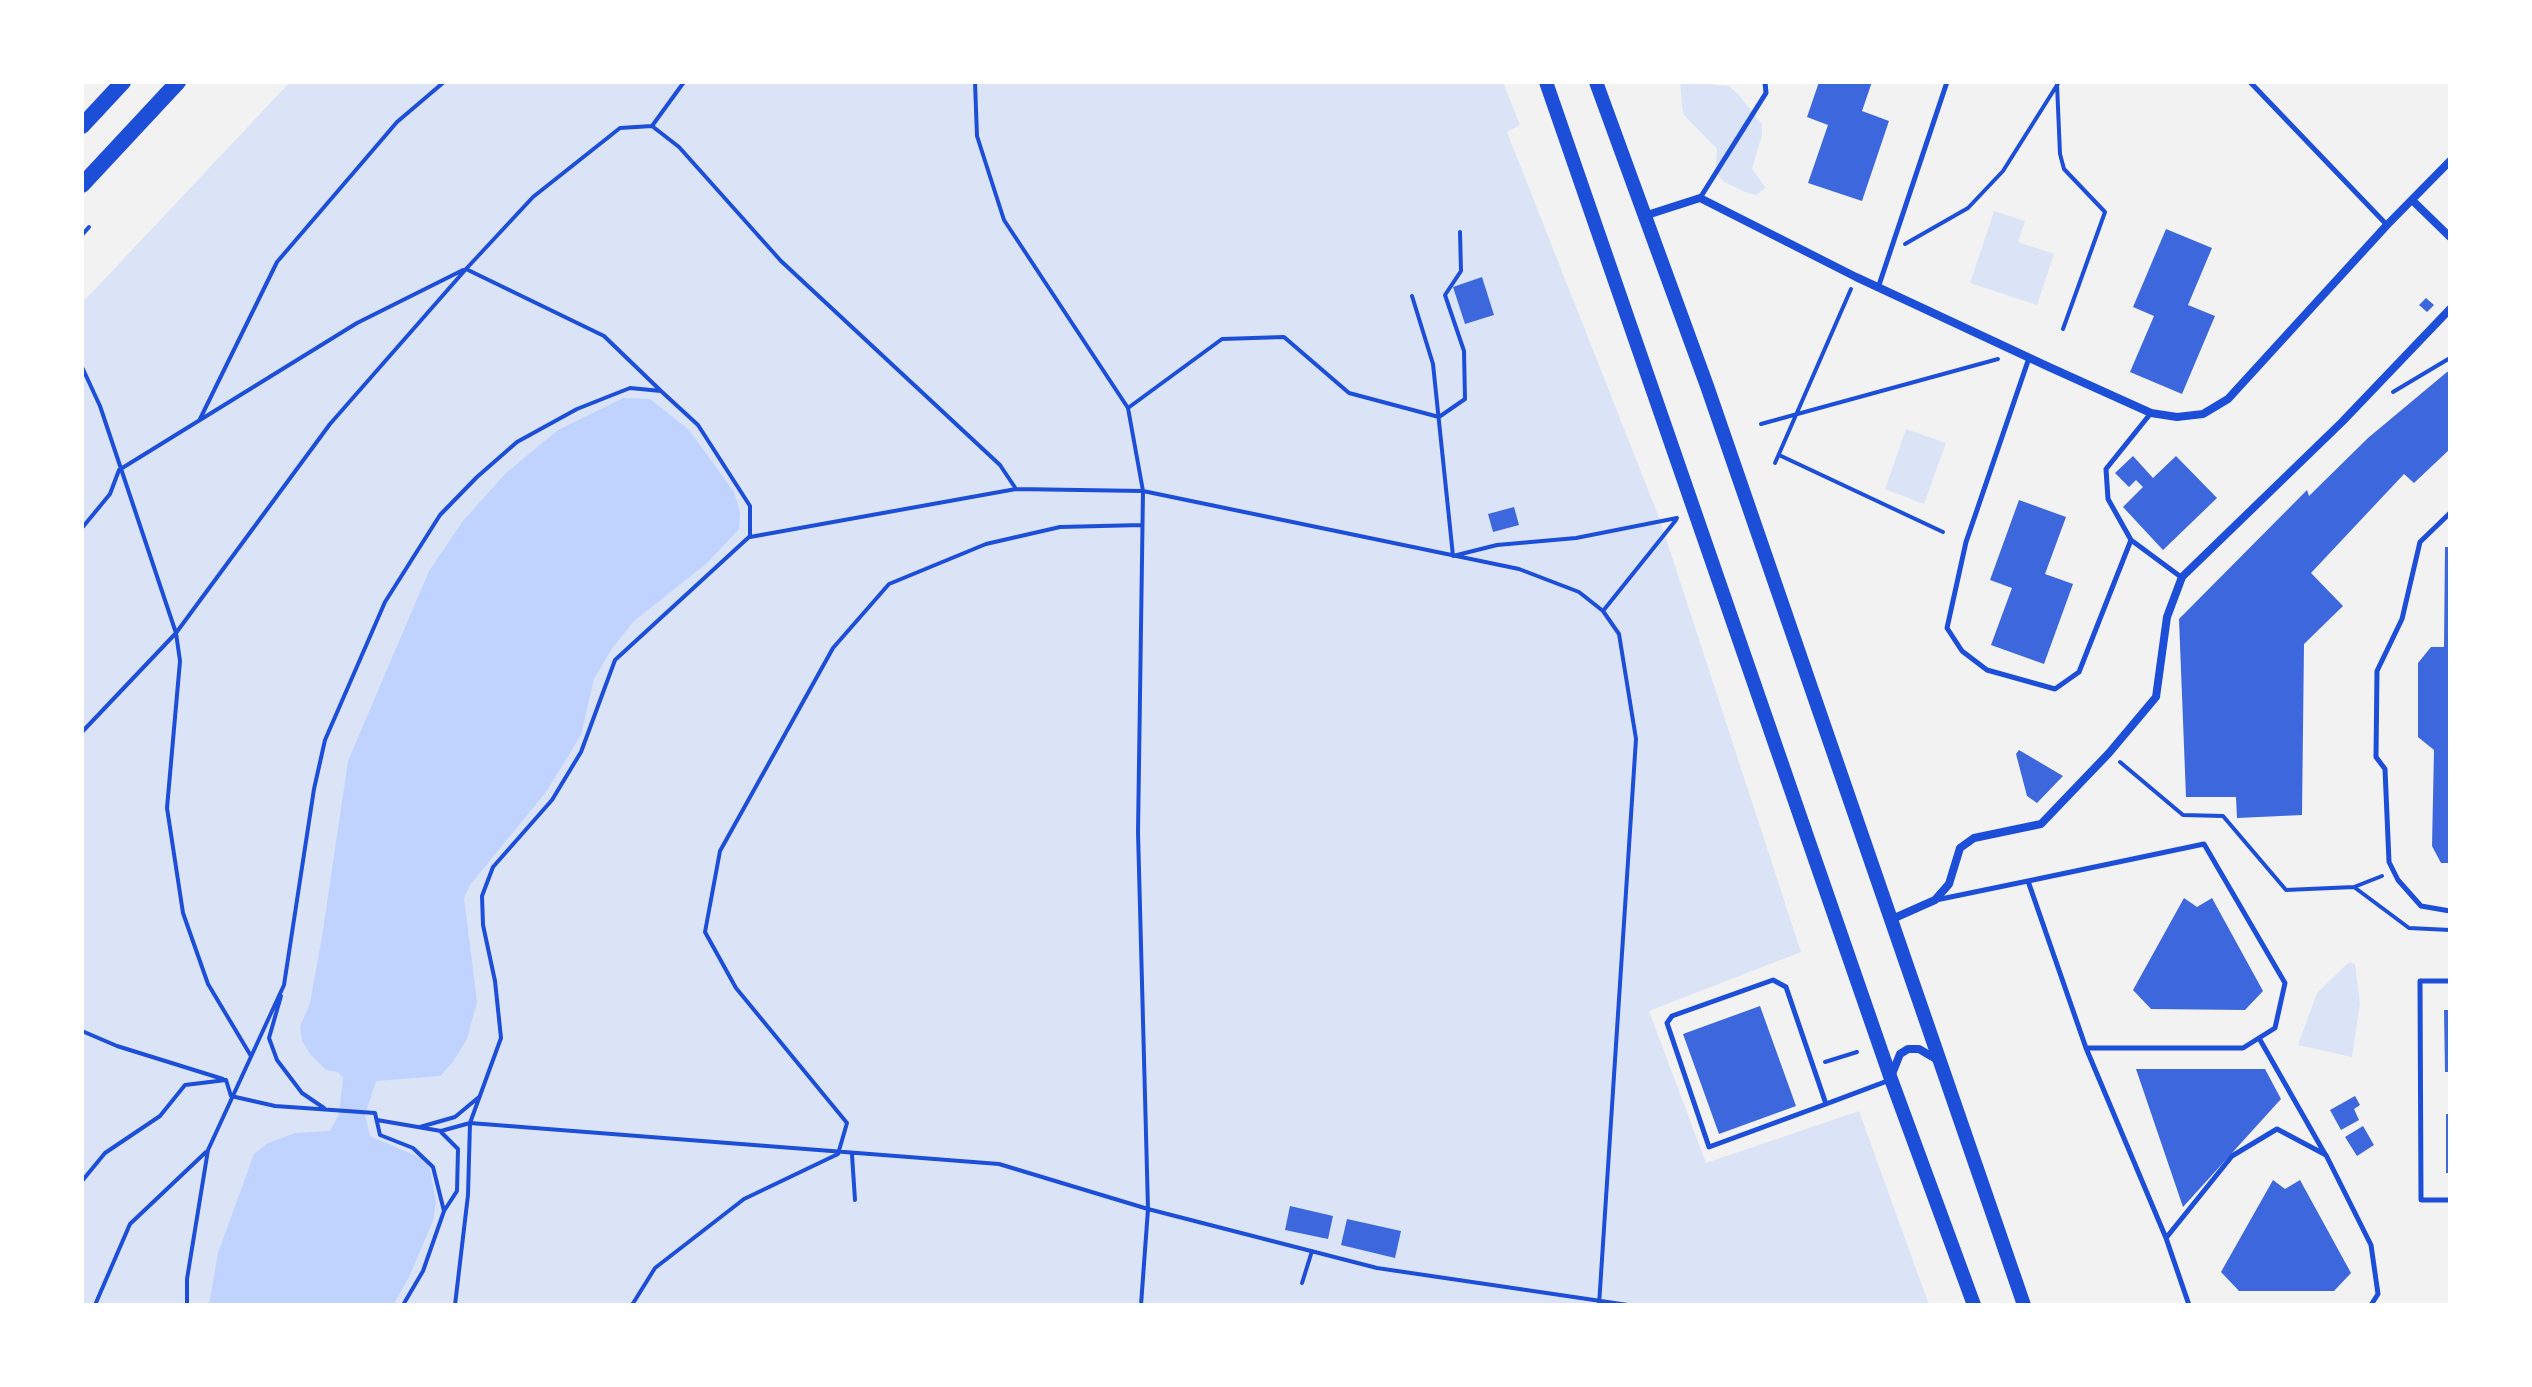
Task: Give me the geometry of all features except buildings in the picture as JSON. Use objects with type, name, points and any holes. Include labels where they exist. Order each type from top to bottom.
[{"type":"main road","points":[[82,126],[123,82]]},
{"type":"main road","points":[[82,185],[178,82]]},
{"type":"main road","points":[[1546,82],[1891,1079],[1974,1305]]},
{"type":"main road","points":[[1596,82],[1707,386],[2024,1305]]},
{"type":"street","points":[[1644,216],[1700,198],[1878,288],[2029,358],[2151,413],[2177,417],[2203,414],[2228,399],[2387,225],[2450,161]]},
{"type":"street","points":[[2412,200],[2450,237]]},
{"type":"street","points":[[1890,921],[1935,900],[1949,884],[1960,848],[1974,838],[2041,824],[2109,753],[2156,697],[2167,617],[2182,577],[2342,422],[2450,309]]},
{"type":"street","points":[[1891,1079],[1900,1054],[1908,1049],[1919,1049],[1939,1063]]},
{"type":"lane","points":[[1700,198],[1766,93],[1765,82]]},
{"type":"lane","points":[[1878,288],[1947,82]]},
{"type":"lane","points":[[2250,82],[2387,225]]},
{"type":"lane","points":[[2029,358],[1966,542],[1947,628],[1962,651],[1987,670],[2055,689],[2079,672],[2131,540]]},
{"type":"lane","points":[[2151,413],[2106,469],[2108,499],[2131,540],[2182,577]]},
{"type":"lane","points":[[2450,513],[2420,542],[2402,619],[2377,671],[2376,757],[2385,769],[2389,862],[2421,906],[2450,911]]},
{"type":"lane","points":[[1935,900],[2204,844],[2285,983],[2275,1028],[2243,1048],[2086,1048]]},
{"type":"lane","points":[[2028,881],[2086,1048],[2166,1238],[2189,1305]]},
{"type":"lane","points":[[1826,1104],[1786,987],[1773,980],[1672,1016],[1667,1023],[1709,1147],[1826,1104],[1891,1079]]},
{"type":"lane","points":[[2450,981],[2420,981],[2420,1012],[2421,1200],[2450,1200]]},
{"type":"lane","points":[[2259,1038],[2326,1155],[2371,1245],[2378,1294],[2371,1305]]},
{"type":"lane","points":[[2166,1238],[2232,1156],[2277,1129],[2326,1155]]},
{"type":"path","points":[[199,420],[277,262],[397,122],[444,82]]},
{"type":"path","points":[[652,126],[684,82]]},
{"type":"path","points":[[975,82],[977,136],[1004,220],[1128,408],[1143,491],[1138,832],[1148,1209],[1141,1305]]},
{"type":"path","points":[[1893,250],[1968,208],[2003,171],[2058,83]]},
{"type":"path","points":[[2058,83],[2060,154],[2064,169],[2105,212],[2063,329]]},
{"type":"path","points":[[82,732],[176,633],[330,424],[466,269],[533,197],[620,128],[652,126],[679,147],[781,261],[1000,465],[1016,489]]},
{"type":"path","points":[[82,235],[89,227]]},
{"type":"path","points":[[1128,408],[1222,339],[1284,337],[1349,393],[1439,417],[1465,399],[1464,351],[1445,295],[1461,271],[1460,232]]},
{"type":"path","points":[[82,528],[110,494],[119,470],[357,323],[466,269]]},
{"type":"path","points":[[466,269],[604,336],[698,425],[750,506],[750,537]]},
{"type":"path","points":[[1775,463],[1856,277]]},
{"type":"path","points":[[1412,296],[1433,364],[1453,556]]},
{"type":"path","points":[[1761,424],[2019,353]]},
{"type":"path","points":[[82,367],[100,406],[176,633],[180,661],[167,808],[183,913],[208,984],[251,1056]]},
{"type":"path","points":[[326,1109],[302,1093],[277,1060],[269,1038],[284,985],[314,789],[325,740],[385,602],[403,569],[440,515],[517,442],[577,409],[630,388],[661,391]]},
{"type":"path","points":[[1779,455],[1943,532]]},
{"type":"path","points":[[455,1305],[468,1195],[470,1123],[501,1038],[495,981],[483,925],[482,896],[493,867],[552,800],[581,752],[615,660],[750,537],[1016,489],[1143,491],[1519,569],[1579,592],[1603,611],[1619,634],[1636,739],[1599,1303]]},
{"type":"path","points":[[1453,556],[1497,545],[1576,538],[1677,518],[1603,611]]},
{"type":"path","points":[[632,1305],[655,1268],[744,1199],[838,1154],[847,1123],[736,988],[705,932],[720,851],[833,648],[889,584],[986,544],[1060,527],[1142,525]]},
{"type":"path","points":[[2109,753],[2183,815],[2223,816],[2286,890],[2354,887],[2393,870]]},
{"type":"path","points":[[2354,887],[2409,928],[2450,930]]},
{"type":"path","points":[[187,1305],[187,1279],[208,1150],[284,985]]},
{"type":"path","points":[[82,1031],[117,1046],[226,1080]]},
{"type":"path","points":[[1839,1058],[1857,1052]]},
{"type":"path","points":[[226,1080],[231,1096]]},
{"type":"path","points":[[82,1181],[105,1153],[160,1116],[185,1085],[226,1080]]},
{"type":"path","points":[[418,1127],[455,1117],[482,1094]]},
{"type":"path","points":[[231,1096],[275,1106],[375,1113],[380,1135],[413,1148],[433,1167],[444,1211]]},
{"type":"path","points":[[377,1120],[441,1131],[470,1123],[838,1154],[999,1164],[1148,1209],[1377,1268],[1628,1305]]},
{"type":"path","points":[[403,1305],[423,1271],[444,1211],[457,1191],[458,1149],[441,1131]]},
{"type":"path","points":[[95,1305],[130,1224],[208,1150]]},
{"type":"path","points":[[852,1155],[855,1200]]},
{"type":"path","points":[[1302,1283],[1312,1251]]},
{"type":"shaded area","points":[[290,82],[1503,82],[1520,125],[1507,132],[1660,520],[1801,952],[1649,1011],[1706,1163],[1859,1111],[1929,1305],[82,1305],[82,303]]},
{"type":"shaded area","points":[[1680,82],[1729,86],[1738,94],[1762,124],[1752,169],[1766,188],[1756,195],[1745,192],[1724,182],[1715,172],[1717,149],[1683,114]]},
{"type":"shaded area","points":[[1994,211],[2025,221],[2018,242],[2054,254],[2037,305],[1970,283]]},
{"type":"shaded area","points":[[1906,429],[1946,443],[1924,504],[1885,489]]},
{"type":"shaded area","points":[[2349,962],[2355,964],[2360,1003],[2352,1057],[2298,1045],[2317,993]]},
{"type":"water","points":[[623,398],[650,399],[689,430],[734,492],[740,512],[739,529],[707,563],[633,622],[611,650],[594,679],[581,735],[546,792],[470,885],[464,898],[477,1002],[467,1039],[453,1062],[440,1076],[376,1081],[365,1115],[370,1136],[421,1158],[430,1169],[436,1203],[433,1221],[409,1277],[393,1305],[209,1305],[218,1253],[254,1154],[268,1143],[295,1133],[330,1131],[339,1114],[343,1078],[338,1072],[326,1070],[310,1054],[302,1041],[300,1027],[310,1003],[322,937],[348,761],[429,571],[463,521],[505,474],[558,430]]}]
